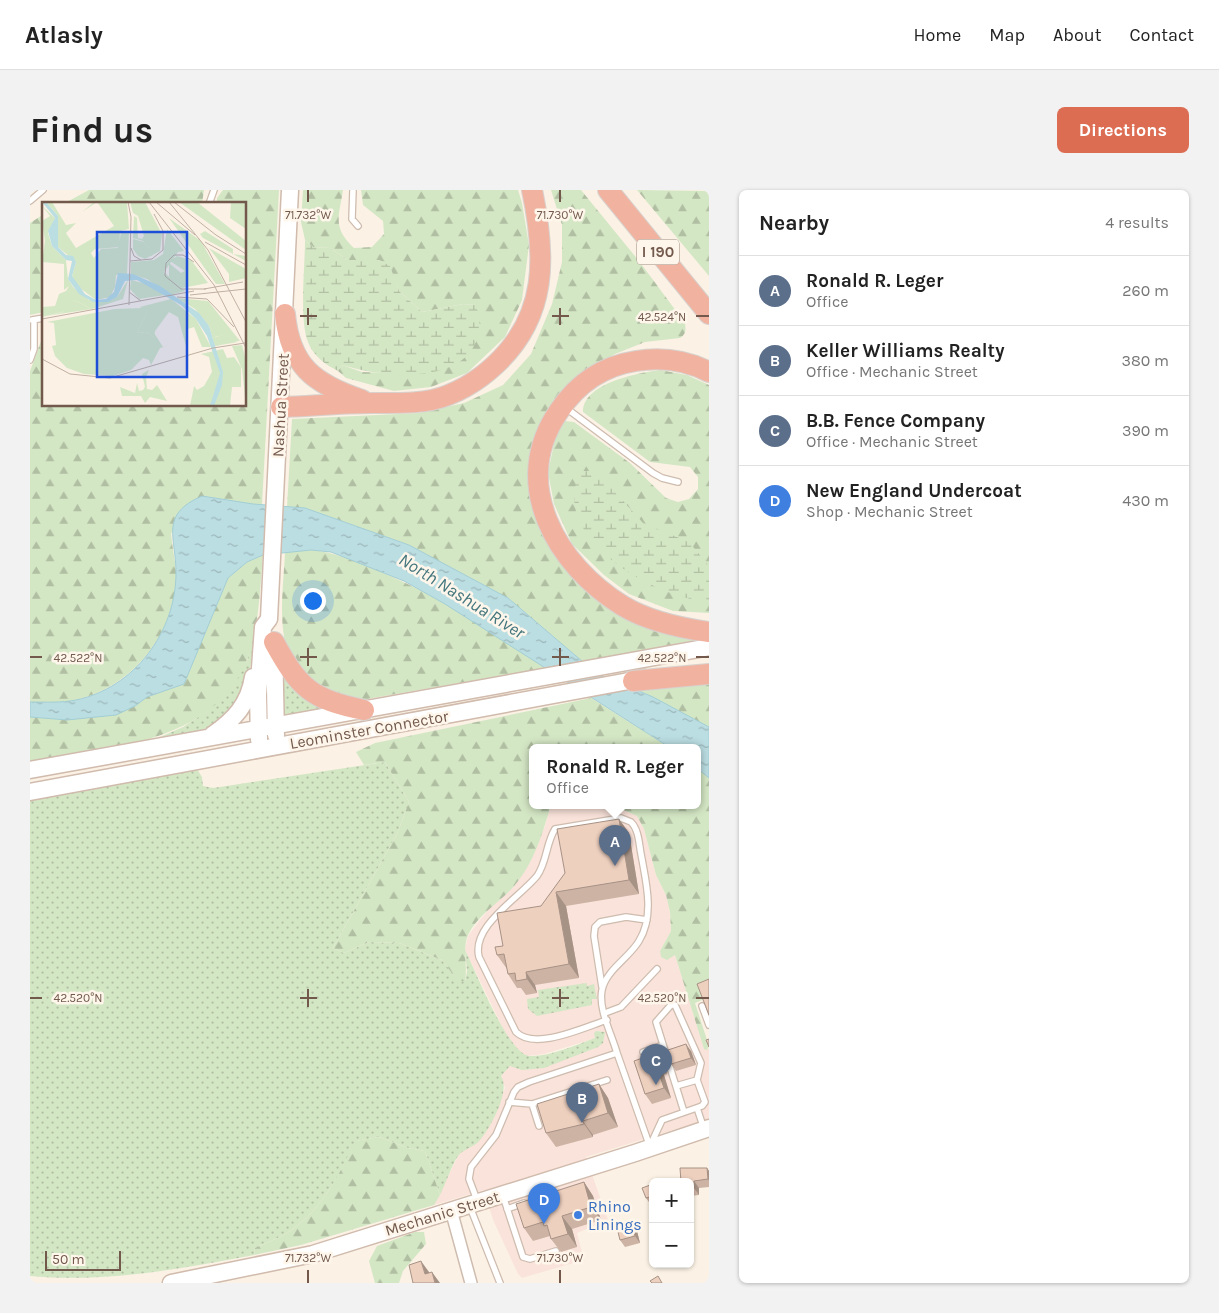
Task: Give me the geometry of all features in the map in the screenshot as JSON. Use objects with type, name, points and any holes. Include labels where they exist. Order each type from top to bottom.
[{"type":"highway","points":[[281,407],[371,403],[409,404],[434,399],[454,392],[485,375],[518,340],[533,311],[540,276],[538,222],[532,190]]},
{"type":"highway","name":"I 190","points":[[608,190],[709,314]]},
{"type":"highway","points":[[285,314],[292,350],[309,374],[331,389],[371,403]]},
{"type":"highway","points":[[709,372],[660,358],[626,362],[611,367],[586,381],[562,405],[549,425],[542,442],[538,469],[539,493],[546,520],[560,546],[578,570],[622,606],[661,622],[709,632]]},
{"type":"highway","points":[[269,629],[295,677],[317,696],[330,702],[364,710]]},
{"type":"highway","points":[[633,681],[686,673],[709,674]]},
{"type":"main road","name":"Nashua Street","points":[[260,748],[267,728],[269,629],[290,190]]},
{"type":"main road","points":[[209,738],[234,718],[245,703],[252,685],[257,641],[269,629]]},
{"type":"main road","name":"Leominster Connector","points":[[30,770],[709,647]]},
{"type":"main road","points":[[686,673],[709,666]]},
{"type":"main road","name":"Leominster Connector","points":[[30,792],[276,745],[633,681]]},
{"type":"main road","name":"Nashua Street","points":[[267,728],[276,745]]},
{"type":"main road","name":"Mechanic Street","points":[[171,1283],[313,1254],[473,1203],[504,1202],[707,1128]]},
{"type":"street","points":[[451,1210],[471,1283]]},
{"type":"lane","points":[[30,201],[43,190]]},
{"type":"lane","points":[[210,202],[214,190]]},
{"type":"lane","points":[[353,190],[352,219],[358,226]]},
{"type":"lane","points":[[30,360],[34,349],[32,320]]},
{"type":"lane","points":[[562,405],[653,473],[662,478],[678,482]]},
{"type":"lane","points":[[602,990],[608,976],[639,942],[647,920],[647,885],[637,831],[631,822],[616,818],[555,829],[537,876],[480,935],[478,944],[479,957],[519,1035],[528,1039],[543,1040],[607,1020]]},
{"type":"lane","points":[[647,920],[630,917],[600,922],[595,927],[594,936],[605,1013],[650,1148]]},
{"type":"lane","points":[[605,1013],[621,1007],[657,970]]},
{"type":"lane","points":[[650,1148],[662,1120],[697,1108],[705,1102],[697,1080],[701,1063],[674,1005],[671,1005],[656,1022],[684,1112]]},
{"type":"lane","points":[[702,1006],[709,1025]]},
{"type":"lane","points":[[643,1052],[663,1045]]},
{"type":"lane","points":[[500,1283],[473,1203],[469,1179],[470,1170],[499,1130],[508,1102],[516,1089],[522,1085],[617,1053]]},
{"type":"lane","points":[[508,1102],[532,1104],[607,1080]]},
{"type":"lane","points":[[676,1086],[697,1080]]},
{"type":"lane","points":[[532,1104],[539,1126]]},
{"type":"lane","points":[[697,1108],[707,1128]]},
{"type":"lane","points":[[535,1200],[504,1202],[523,1258],[530,1259],[556,1251]]},
{"type":"shaded area","points":[[550,809],[621,809],[637,816],[644,829],[656,875],[666,895],[670,912],[671,931],[660,951],[675,955],[704,1049],[709,1049],[709,1119],[586,1157],[608,1220],[577,1233],[584,1260],[522,1278],[518,1274],[493,1220],[484,1190],[434,1205],[459,1154],[491,1122],[505,1088],[501,1076],[510,1066],[515,1067],[598,1047],[605,1032],[596,1031],[596,1038],[544,1054],[527,1056],[520,1052],[508,1039],[465,950],[468,936],[479,921],[498,899],[515,885],[527,867],[545,826]]},
{"type":"green space","points":[[89,190],[204,190],[202,202],[67,202]]},
{"type":"green space","points":[[223,190],[279,190],[262,505],[253,504],[171,533],[176,571],[175,593],[169,615],[160,635],[148,653],[133,669],[116,683],[97,693],[76,700],[30,702],[30,371],[42,338],[42,406],[246,406],[246,202],[217,202],[217,198]]},
{"type":"green space","points":[[303,190],[343,190],[339,215],[340,228],[342,234],[354,248],[372,247],[384,234],[383,221],[363,205],[361,190],[518,190],[529,245],[522,300],[505,337],[467,373],[431,387],[394,391],[346,378],[338,371],[342,365],[362,372],[413,374],[475,305],[463,304],[422,312],[399,291],[389,266],[379,260],[348,260],[330,248],[313,247],[305,240],[301,222]]},
{"type":"green space","points":[[551,190],[581,190],[639,261],[685,323],[684,333],[680,338],[645,342],[615,354],[585,373],[533,461],[568,566],[694,636],[695,640],[583,662],[508,598],[409,545],[305,508],[287,507],[292,419],[419,413],[464,403],[503,385],[531,354],[552,304],[562,262],[562,225]]},
{"type":"green space","points":[[637,190],[709,191],[709,276]]},
{"type":"green space","points":[[42,215],[42,312],[30,315],[30,223]]},
{"type":"green space","points":[[305,240],[313,247],[330,248],[348,260],[379,260],[390,266],[399,291],[422,312],[463,304],[475,305],[479,316],[479,326],[471,351],[458,363],[440,370],[420,374],[377,373],[342,365],[338,371],[320,360],[310,347],[305,332],[303,292]]},
{"type":"green space","points":[[660,370],[687,375],[709,385],[709,613],[673,611],[629,594],[604,575],[572,544],[554,504],[548,472],[557,430],[565,421],[574,422],[630,463],[666,498],[678,502],[689,499],[698,489],[698,477],[690,467],[650,462],[583,412],[585,402],[592,394],[613,381]]},
{"type":"green space","points":[[581,471],[596,471],[643,523],[689,542],[709,566],[709,602],[686,598],[661,589],[635,576],[611,560],[592,540],[578,519],[574,495]]},
{"type":"green space","points":[[311,550],[350,559],[418,589],[484,627],[547,668],[367,699],[350,698],[330,692],[294,663],[284,639],[282,594],[285,552]]},
{"type":"green space","points":[[263,555],[257,622],[247,660],[231,688],[210,709],[184,725],[154,737],[123,746],[30,762],[30,717],[67,720],[135,706],[147,697],[184,684],[228,578],[247,562]]},
{"type":"green space","points":[[256,622],[253,652],[247,680],[235,705],[226,716],[207,728],[160,737],[183,727],[207,711],[247,661]]},
{"type":"green space","points":[[281,664],[326,709],[284,716],[281,713]]},
{"type":"green space","points":[[709,684],[709,727],[635,689]]},
{"type":"green space","points":[[591,698],[664,744],[529,744],[529,809],[550,809],[545,826],[528,867],[522,876],[484,914],[468,935],[465,946],[465,981],[458,981],[442,960],[399,943],[369,942],[344,953],[333,948],[397,834],[409,802],[385,762],[364,765],[356,752],[375,743]]},
{"type":"green space","points":[[385,762],[409,802],[397,834],[333,948],[344,953],[369,942],[399,943],[442,960],[459,981],[465,981],[467,972],[465,950],[502,1027],[521,1052],[529,1056],[554,1053],[595,1038],[594,1033],[596,1031],[605,1032],[603,1043],[598,1047],[544,1068],[522,1070],[510,1066],[501,1076],[503,1082],[502,1099],[494,1118],[478,1142],[458,1156],[440,1195],[425,1151],[408,1148],[379,1137],[356,1141],[336,1180],[310,1214],[287,1233],[255,1248],[254,1255],[170,1270],[114,1276],[58,1278],[30,1276],[30,798],[197,769],[202,777],[203,786],[213,788]]},
{"type":"green space","points":[[701,771],[709,778],[709,979],[707,998],[695,1003],[709,1046],[707,1050],[704,1049],[675,955],[667,960],[661,957],[660,951],[671,931],[670,912],[666,895],[656,875],[644,829],[637,816],[621,809],[701,809]]},
{"type":"green space","points":[[587,983],[587,986],[594,984],[597,999],[592,999],[592,1005],[537,1016],[528,1009],[527,999],[539,997],[538,990]]},
{"type":"green space","points":[[379,1137],[408,1148],[425,1151],[440,1195],[434,1205],[301,1245],[254,1255],[255,1248],[287,1233],[310,1214],[328,1192],[355,1141]]},
{"type":"green space","points":[[415,1232],[424,1232],[426,1244],[403,1271],[399,1283],[375,1283],[369,1261],[377,1246]]},
{"type":"water","name":"North Nashua River","points":[[202,496],[253,504],[305,508],[409,545],[508,598],[596,673],[653,697],[709,727],[709,778],[701,771],[701,744],[664,744],[445,604],[404,581],[331,552],[311,550],[263,555],[247,562],[228,578],[184,684],[147,697],[135,706],[116,715],[67,720],[30,717],[30,702],[70,701],[97,694],[133,670],[148,654],[160,636],[169,616],[174,595],[176,573],[173,528],[175,519],[180,511],[189,503]]},
{"type":"building","points":[[619,819],[629,880],[556,892],[569,964],[526,972],[527,979],[516,981],[515,973],[508,974],[504,954],[497,955],[495,947],[503,946],[497,913],[541,906],[565,873],[557,829]]},
{"type":"building","points":[[709,979],[709,1015],[697,984]]},
{"type":"building","points":[[686,1044],[691,1058],[671,1064],[668,1050]]},
{"type":"building","points":[[657,1053],[660,1063],[656,1065],[664,1088],[645,1094],[634,1061]]},
{"type":"building","points":[[599,1084],[608,1113],[583,1121],[584,1124],[546,1133],[537,1104]]},
{"type":"building","points":[[680,1168],[707,1168],[708,1179],[694,1181],[694,1178],[681,1178]]},
{"type":"building","points":[[584,1182],[591,1207],[562,1216],[568,1234],[551,1239],[547,1225],[544,1226],[543,1222],[524,1228],[516,1204]]},
{"type":"building","points":[[649,1185],[649,1197],[646,1198],[642,1188]]},
{"type":"building","points":[[632,1224],[635,1236],[620,1240],[617,1228]]},
{"type":"building","points":[[421,1261],[425,1274],[432,1272],[435,1283],[413,1283],[409,1265]]},
{"type":"building","points":[[658,1276],[662,1283],[652,1283],[650,1281]]},
{"type":"place","name":"Ronald R. Leger","points":[[615,866]]},
{"type":"place","name":"B.B. Fence Company","points":[[656,1085]]},
{"type":"place","name":"Keller Williams Realty","points":[[582,1123]]},
{"type":"place","name":"Rhino Linings","points":[[578,1215]]},
{"type":"place","name":"New England Undercoat","points":[[544,1224]]}]
